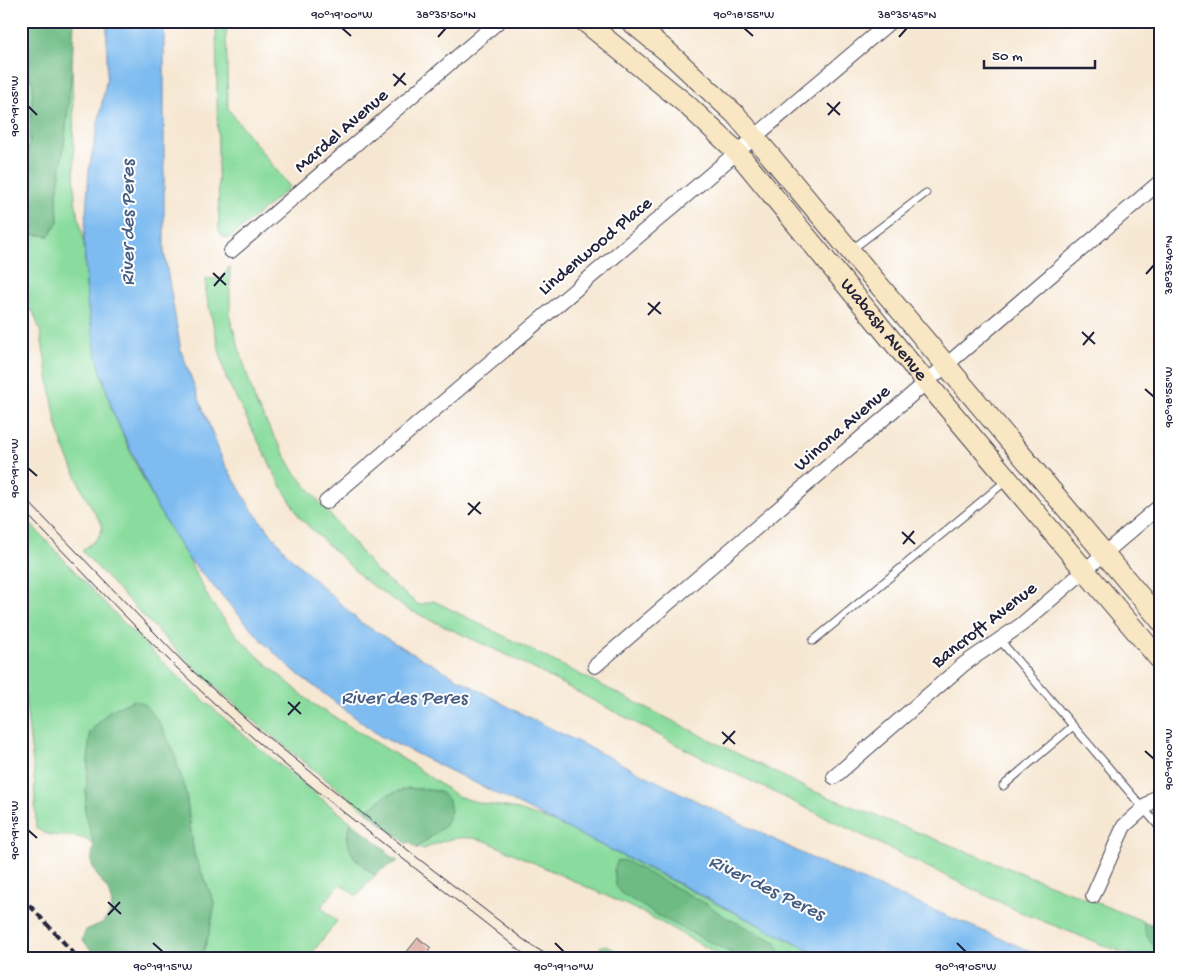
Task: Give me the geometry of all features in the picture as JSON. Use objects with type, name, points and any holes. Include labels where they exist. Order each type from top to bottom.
[{"type":"main road","name":"Wabash Avenue","points":[[584,21],[686,104],[737,152],[926,382],[1161,661]]},
{"type":"main road","name":"Wabash Avenue","points":[[630,21],[736,115],[1161,621]]},
{"type":"street","name":"Mardel Avenue","points":[[231,251],[499,21]]},
{"type":"street","name":"Lindenwood Place","points":[[326,502],[891,21]]},
{"type":"street","name":"Winona Avenue","points":[[595,666],[1161,181]]},
{"type":"street","name":"Bancroft Avenue","points":[[834,777],[964,664],[1020,625],[1161,505]]},
{"type":"street","points":[[1093,896],[1120,832],[1130,820],[1161,793]]},
{"type":"lane","points":[[851,250],[926,194]]},
{"type":"lane","points":[[813,641],[1008,480]]},
{"type":"lane","points":[[999,639],[1161,829]]},
{"type":"lane","points":[[1003,786],[1073,726]]},
{"type":"green space","points":[[21,21],[74,21],[72,67],[57,195],[58,221],[49,236],[32,234],[22,218],[22,176],[30,140],[33,84],[21,60]]},
{"type":"green space","points":[[216,21],[226,21],[228,109],[290,187],[230,238],[223,237],[219,230]]},
{"type":"green space","points":[[21,60],[33,84],[30,140],[22,176],[32,234],[49,236],[58,221],[57,195],[72,67],[75,201],[84,241],[87,302],[97,356],[112,410],[158,509],[188,558],[210,601],[238,637],[313,704],[408,762],[457,796],[480,803],[513,808],[557,823],[824,958],[725,958],[644,913],[486,841],[461,838],[447,840],[424,849],[416,848],[430,838],[439,791],[408,788],[387,795],[366,811],[238,708],[167,641],[82,551],[97,539],[102,530],[101,523],[85,496],[63,446],[56,422],[40,330],[33,311],[21,308]]},
{"type":"green space","points":[[230,266],[230,318],[256,404],[294,471],[377,572],[419,605],[434,601],[808,789],[1143,921],[1149,939],[1161,952],[1161,958],[1142,958],[1113,949],[1020,912],[691,752],[513,658],[407,609],[366,581],[300,518],[278,480],[226,378],[206,294],[206,279],[222,278]]},
{"type":"green space","points":[[21,514],[127,626],[185,683],[255,745],[351,822],[347,836],[364,867],[375,875],[357,896],[340,884],[321,907],[337,921],[308,958],[201,958],[209,934],[215,904],[194,855],[186,794],[90,732],[85,811],[94,845],[87,840],[51,835],[36,828],[34,774],[21,662]]},
{"type":"green space","points":[[134,700],[143,703],[160,723],[174,752],[186,794],[194,855],[215,904],[209,934],[201,958],[99,958],[82,940],[86,930],[102,923],[109,915],[112,904],[108,890],[96,874],[91,862],[94,845],[85,811],[90,732],[109,711]]},
{"type":"green space","points":[[408,788],[439,791],[449,800],[451,811],[445,826],[416,848],[409,842],[407,844],[366,811],[387,795]]},
{"type":"green space","points":[[351,822],[385,849],[387,854],[398,861],[375,875],[367,869],[356,858],[349,847],[348,840]]},
{"type":"green space","points":[[618,860],[625,861],[707,904],[723,916],[774,941],[781,952],[792,958],[741,958],[664,919],[621,893],[616,886],[614,869]]},
{"type":"green space","points":[[1143,921],[1161,928],[1161,952],[1149,939]]},
{"type":"green space","points":[[606,945],[630,958],[602,958],[600,947]]},
{"type":"water","name":"River des Peres","points":[[107,21],[164,21],[164,252],[181,351],[222,459],[252,510],[289,556],[360,622],[516,711],[817,861],[1047,958],[824,958],[666,877],[380,736],[299,675],[267,646],[188,558],[158,509],[112,410],[97,356],[87,302],[84,241],[89,170],[107,77]]},
{"type":"building","points":[[418,938],[431,948],[422,958],[402,958]]},
{"type":"tram line","points":[[21,494],[184,663],[254,726],[419,859],[528,943],[552,958]]},
{"type":"tram line","points":[[21,508],[149,640],[229,717],[340,809],[529,958]]},
{"type":"railway","points":[[21,896],[78,958]]}]
